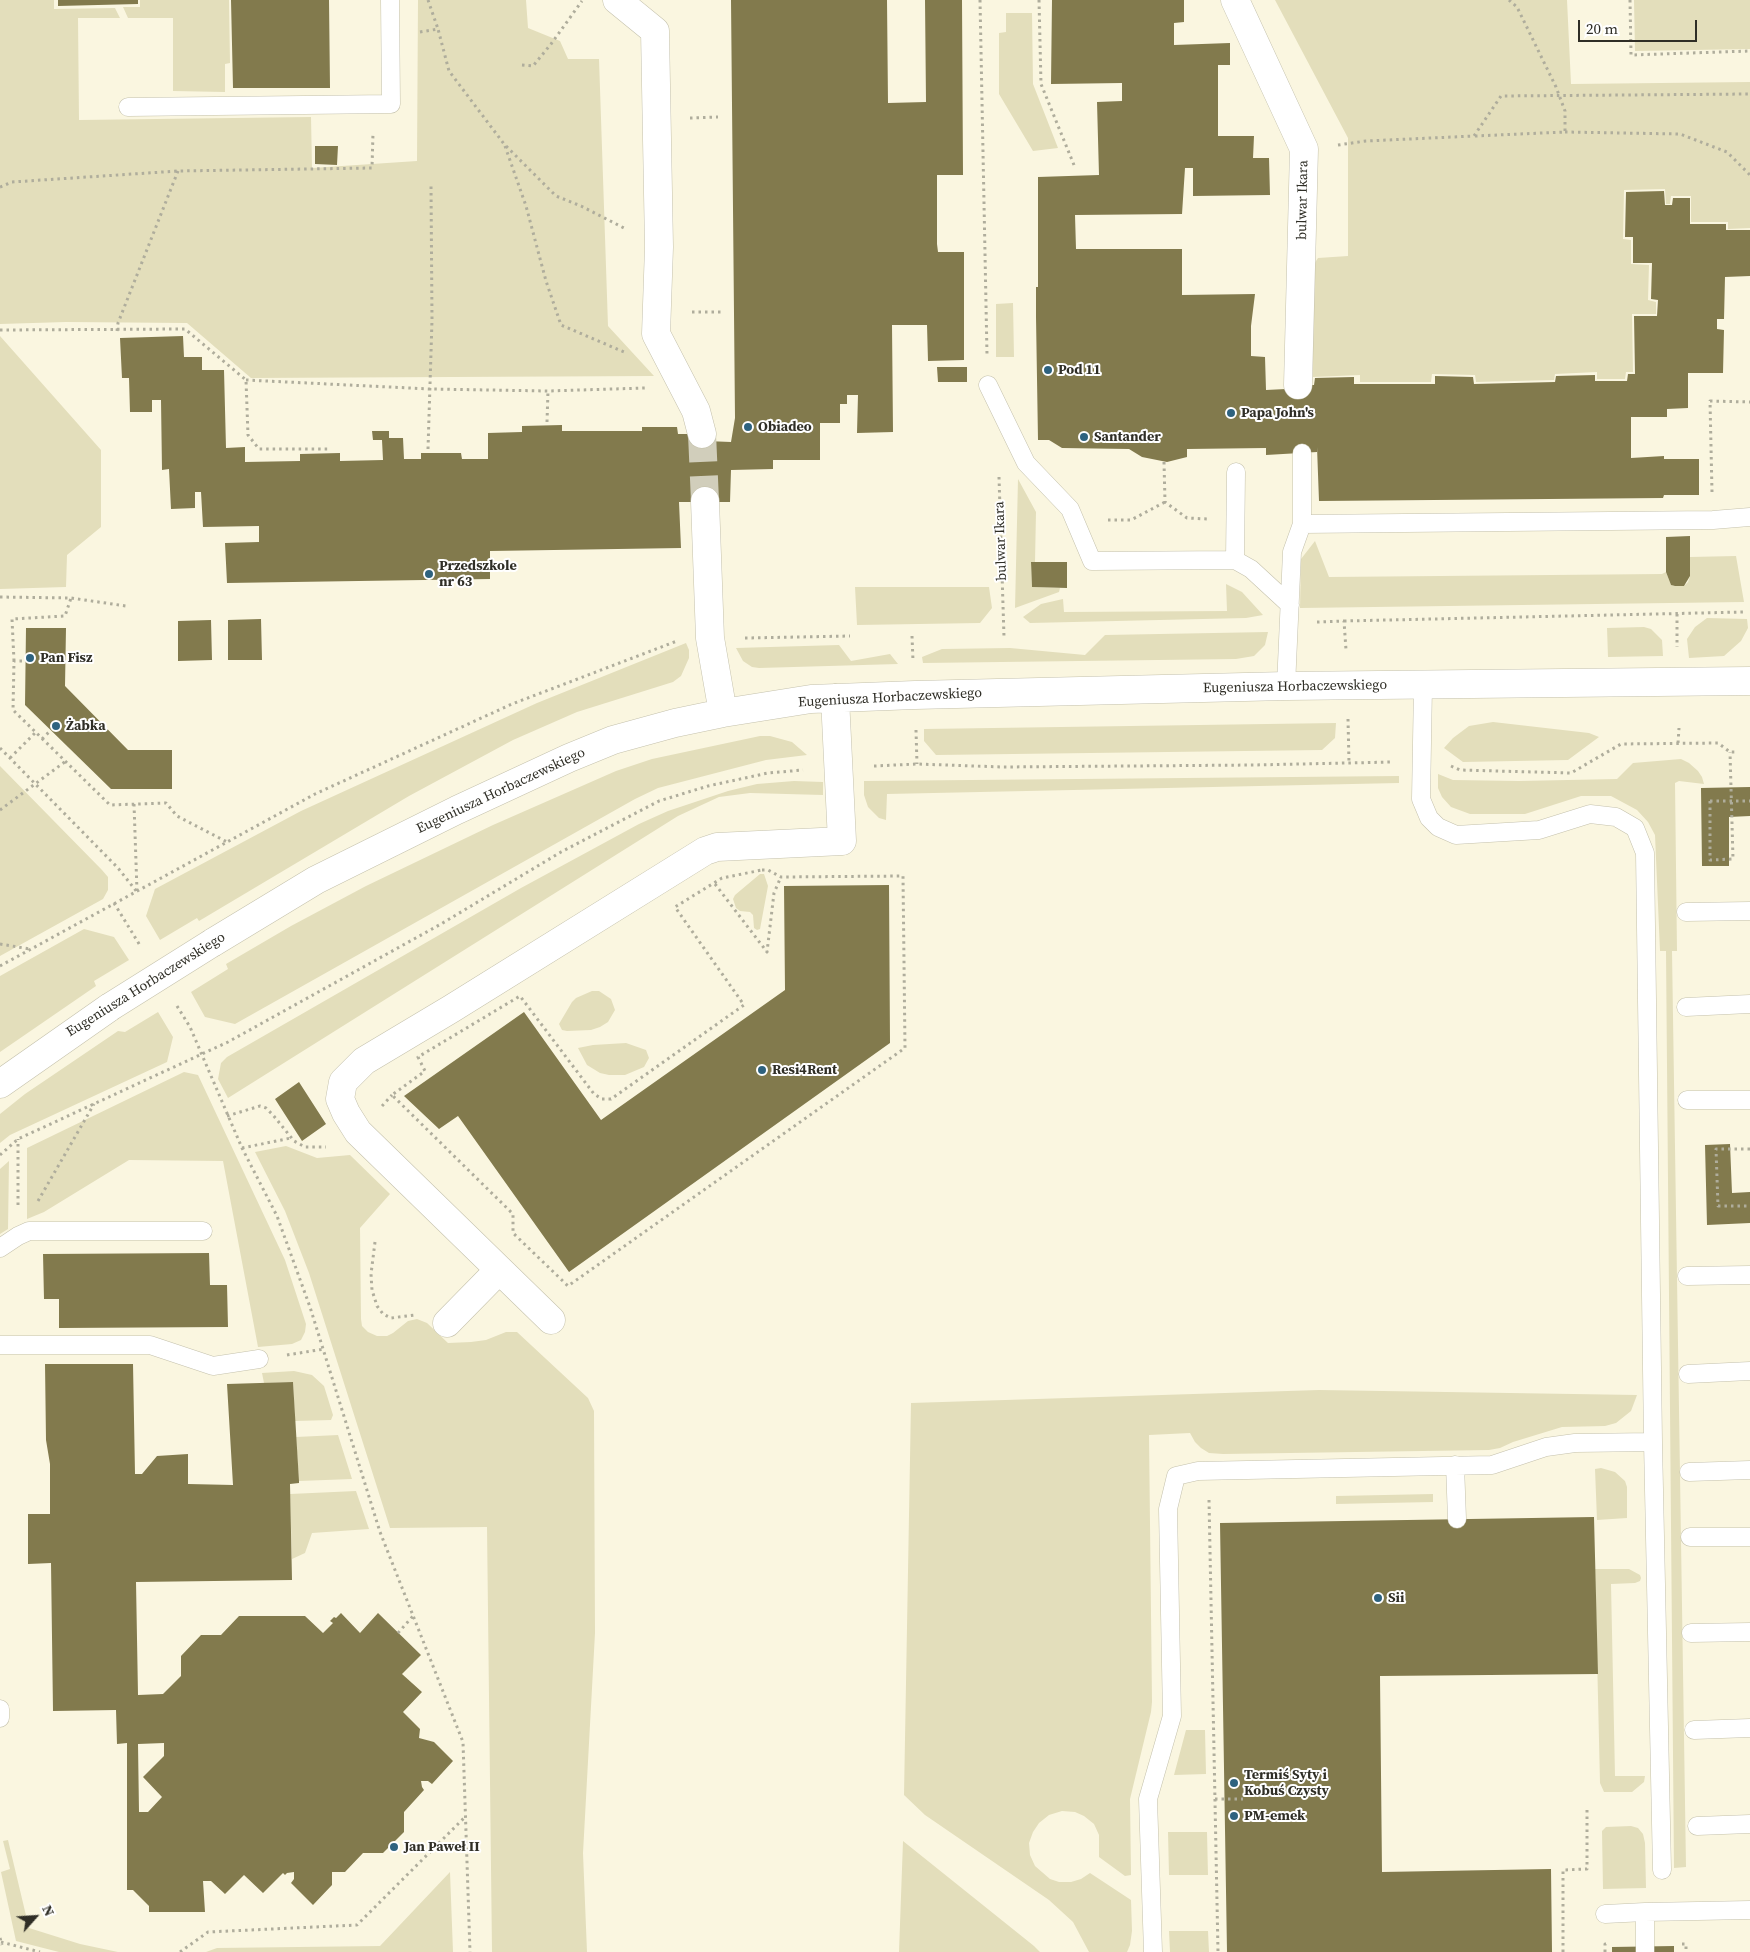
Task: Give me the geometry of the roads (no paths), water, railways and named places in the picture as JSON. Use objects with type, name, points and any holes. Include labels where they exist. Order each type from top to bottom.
[{"type":"street","points":[[617,0],[656,31],[659,247],[656,334],[696,411],[702,434]]},
{"type":"street","name":"bulwar Ikara","points":[[1234,0],[1304,149],[1298,385]]},
{"type":"street","points":[[705,501],[710,638],[723,713]]},
{"type":"street","name":"Eugeniusza Horbaczewskiego","points":[[2,1081],[110,1007],[316,880],[457,810],[569,758],[613,740],[675,723],[810,699],[835,698],[1286,686],[1750,681]]},
{"type":"street","points":[[551,1320],[358,1132],[340,1099],[343,1082],[364,1061],[451,1009],[690,858],[717,847],[842,841],[835,698]]},
{"type":"street","points":[[447,1323],[499,1270]]},
{"type":"lane","points":[[128,107],[391,104],[390,0]]},
{"type":"lane","points":[[988,385],[1026,463],[1070,509],[1092,561],[1235,560],[1251,569],[1290,605]]},
{"type":"lane","points":[[1286,686],[1292,552],[1302,524],[1302,453]]},
{"type":"lane","points":[[1235,560],[1236,472]]},
{"type":"lane","points":[[1302,524],[1712,520],[1750,517]]},
{"type":"lane","points":[[1422,686],[1421,799],[1430,818],[1447,832],[1456,835],[1539,830],[1590,814],[1616,818],[1635,828],[1645,853],[1653,1442],[1662,1870]]},
{"type":"lane","points":[[1686,912],[1750,911]]},
{"type":"lane","points":[[1686,1006],[1750,1004]]},
{"type":"lane","points":[[1688,1100],[1750,1100]]},
{"type":"lane","points":[[0,1248],[29,1231],[203,1232]]},
{"type":"lane","points":[[1687,1276],[1750,1275]]},
{"type":"lane","points":[[0,1345],[150,1345],[213,1366],[259,1359]]},
{"type":"lane","points":[[1688,1374],[1750,1371]]},
{"type":"lane","points":[[1153,1952],[1148,1799],[1172,1716],[1168,1509],[1176,1476],[1198,1471],[1492,1465],[1546,1447],[1575,1443],[1653,1442]]},
{"type":"lane","points":[[1455,1465],[1457,1519]]},
{"type":"lane","points":[[1689,1472],[1750,1470]]},
{"type":"lane","points":[[1690,1537],[1750,1536]]},
{"type":"lane","points":[[1691,1633],[1750,1632]]},
{"type":"lane","points":[[0,1709],[0,1718]]},
{"type":"lane","points":[[1694,1730],[1750,1728]]},
{"type":"lane","points":[[1697,1826],[1750,1824]]},
{"type":"lane","points":[[1606,1914],[1750,1910]]},
{"type":"lane","points":[[1645,1912],[1645,1952]]},
{"type":"tunnel","points":[[702,434],[705,501]]},
{"type":"place","name":"Pod 11","points":[[1048,370]]},
{"type":"place","name":"Papa John's","points":[[1231,413]]},
{"type":"place","name":"Obiadeo","points":[[748,427]]},
{"type":"place","name":"Santander","points":[[1084,437]]},
{"type":"place","name":"Przedszkole nr 63","points":[[429,574]]},
{"type":"place","name":"Pan Fisz","points":[[30,658]]},
{"type":"place","name":"Żabka","points":[[56,726]]},
{"type":"place","name":"Resi4Rent","points":[[762,1070]]},
{"type":"place","name":"Sii","points":[[1378,1598]]},
{"type":"place","name":"Termiś Syty i Kobuś Czysty","points":[[1234,1783]]},
{"type":"place","name":"PM-emek","points":[[1234,1816]]},
{"type":"place","name":"Jan Paweł II","points":[[394,1847]]}]
